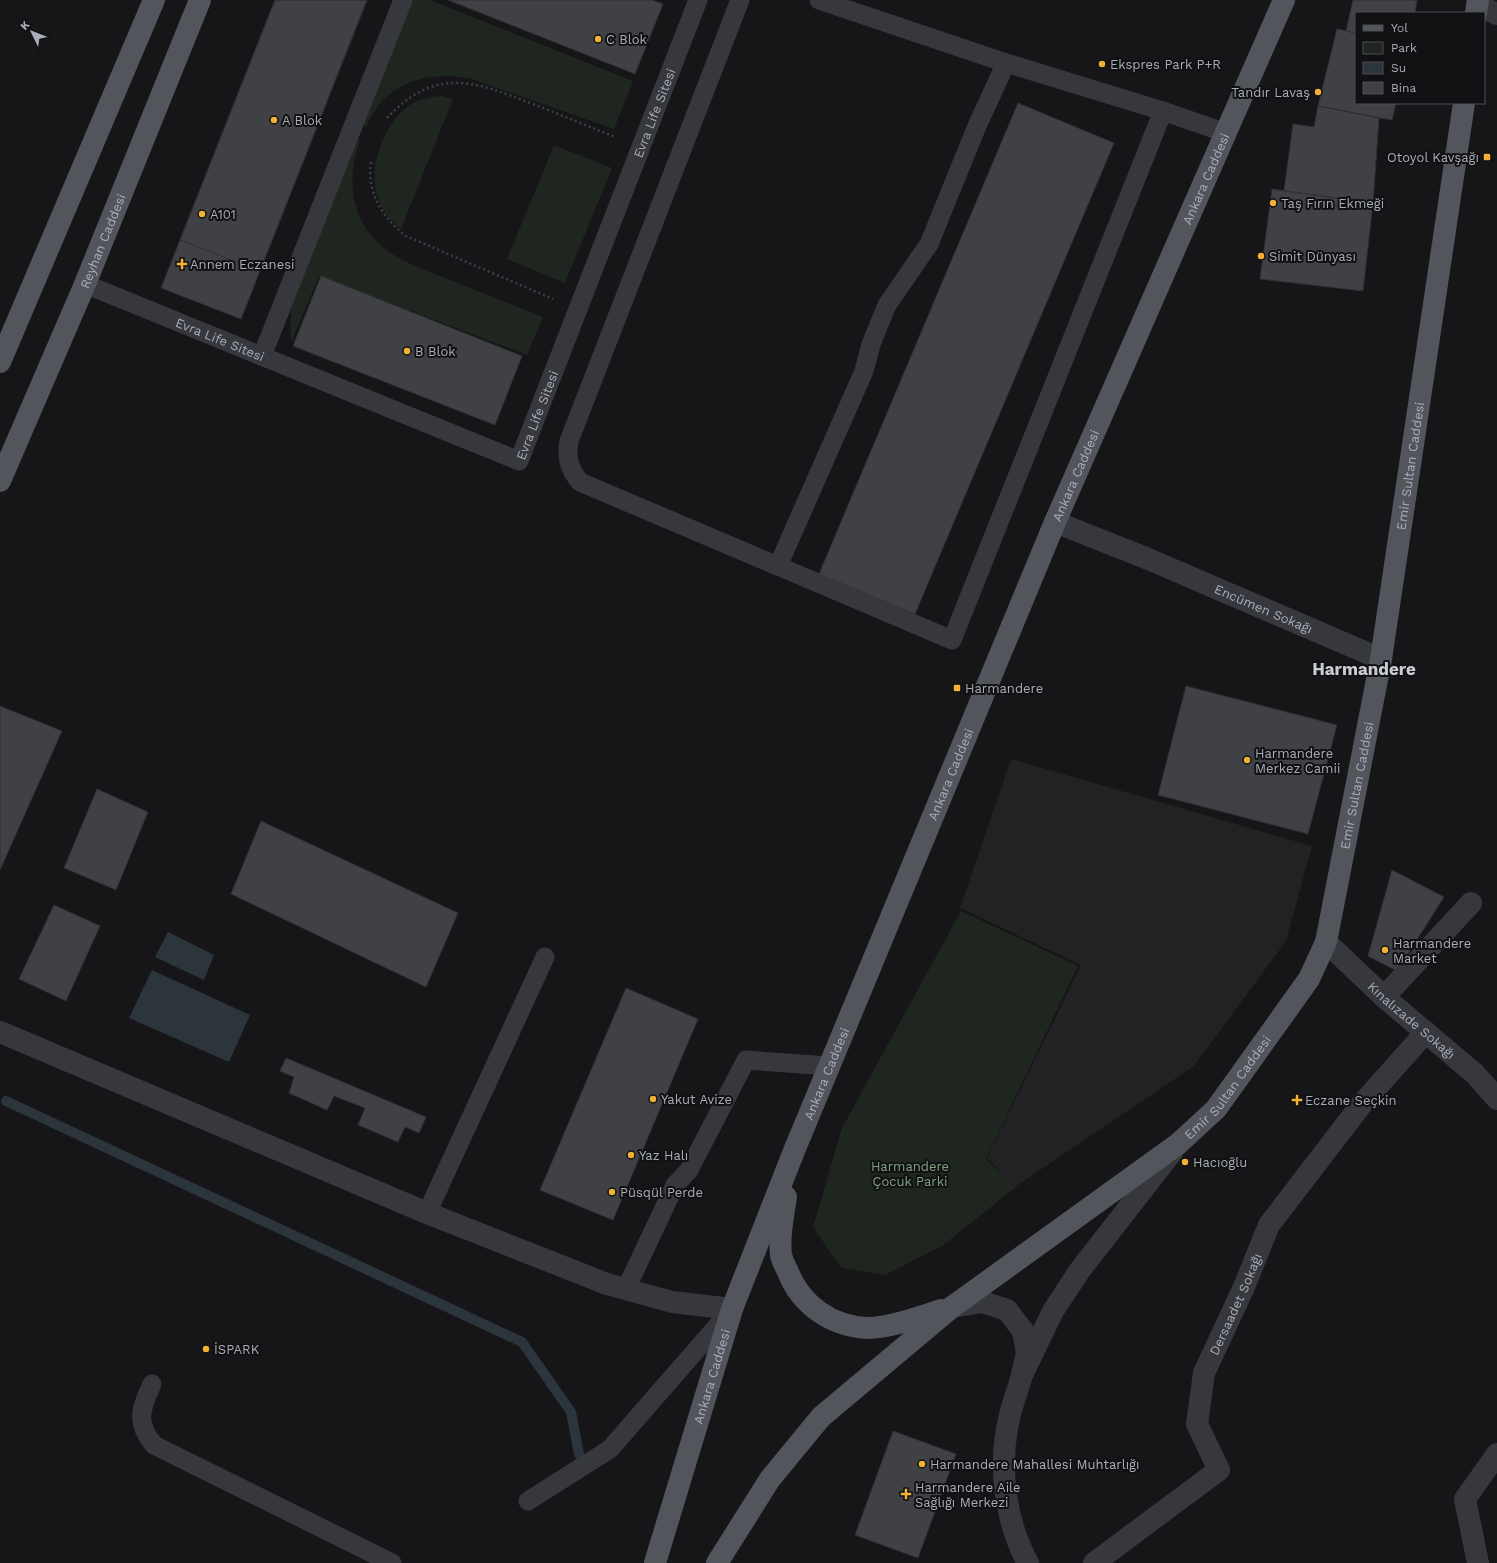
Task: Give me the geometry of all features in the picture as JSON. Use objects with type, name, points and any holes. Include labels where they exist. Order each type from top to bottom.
[{"type":"main road","points":[[0,362],[154,0]]},
{"type":"main road","name":"Reyhan Caddesi","points":[[0,481],[85,284],[200,0]]},
{"type":"main road","name":"Ankara Caddesi","points":[[655,1563],[732,1309],[794,1151],[1055,522],[1284,0]]},
{"type":"main road","name":"Emir Sultan Caddesi","points":[[952,1307],[1178,1144],[1216,1109],[1309,979],[1326,942],[1381,659],[1464,104]]},
{"type":"main road","points":[[794,1151],[780,1231],[781,1256],[790,1277],[803,1299],[823,1315],[846,1324],[868,1328],[904,1322],[952,1307]]},
{"type":"main road","points":[[717,1563],[770,1479],[821,1418],[952,1307]]},
{"type":"street","points":[[1477,6],[1497,14]]},
{"type":"street","name":"Encümen Sokağı","points":[[1055,522],[1146,558],[1381,659]]},
{"type":"street","points":[[1384,997],[1471,903]]},
{"type":"street","name":"Kınalızade Sokağı","points":[[1326,942],[1384,997],[1475,1074],[1497,1099]]},
{"type":"street","points":[[0,1032],[427,1213],[607,1284],[672,1302],[732,1309]]},
{"type":"street","name":"Dersaadet Sokağı","points":[[1094,1563],[1219,1470],[1197,1424],[1204,1373],[1244,1287],[1269,1225],[1361,1105],[1426,1032]]},
{"type":"street","points":[[1022,1375],[1053,1311],[1080,1270],[1178,1144]]},
{"type":"street","points":[[952,1307],[983,1302],[1007,1310],[1023,1331],[1027,1353],[1008,1420],[1004,1469],[1008,1507],[1019,1547],[1028,1563]]},
{"type":"street","points":[[1478,1563],[1465,1499],[1497,1454]]},
{"type":"lane","points":[[262,356],[403,0]]},
{"type":"lane","name":"Evra Life Sitesi","points":[[85,284],[519,461],[698,0]]},
{"type":"lane","points":[[740,0],[572,433],[567,452],[568,463],[580,482],[952,640],[1163,111]]},
{"type":"lane","points":[[819,0],[1006,63],[1163,111],[1226,133]]},
{"type":"lane","points":[[778,566],[864,371],[871,344],[887,305],[929,244],[977,126],[1006,63]]},
{"type":"lane","points":[[427,1213],[545,957]]},
{"type":"lane","points":[[626,1289],[675,1185],[689,1170],[746,1060],[829,1066]]},
{"type":"lane","points":[[528,1501],[610,1449],[732,1309]]},
{"type":"lane","points":[[152,1384],[145,1399],[141,1421],[146,1436],[154,1445],[392,1563]]},
{"type":"path","points":[[383,124],[398,107],[411,96],[432,87],[460,82],[477,84],[494,89],[641,147]]},
{"type":"path","points":[[371,157],[370,168],[372,186],[376,201],[394,227],[406,236],[578,309]]},
{"type":"shaded area","points":[[1011,759],[1312,846],[1286,941],[1194,1066],[1015,1187],[987,1158],[1081,965],[960,908]]},
{"type":"green space","points":[[405,0],[430,0],[633,81],[614,129],[469,78],[452,76],[421,79],[407,83],[395,90],[384,100],[374,112],[366,127],[356,125]]},
{"type":"green space","points":[[442,96],[453,99],[401,229],[386,214],[377,195],[375,170],[377,156],[388,129],[405,109],[415,102]]},
{"type":"green space","points":[[352,136],[360,141],[353,170],[352,184],[354,199],[364,225],[373,237],[384,248],[409,263],[543,317],[527,355],[319,276],[291,343],[290,300]]},
{"type":"green space","points":[[554,145],[612,168],[565,283],[507,259]]},
{"type":"green space","name":"Harmandere Çocuk Parki","points":[[961,911],[1078,966],[986,1159],[1016,1187],[942,1246],[885,1275],[841,1268],[813,1227],[842,1128]]},
{"type":"water","points":[[168,932],[214,955],[204,980],[155,957]]},
{"type":"water","points":[[152,970],[250,1015],[229,1062],[129,1018]]},
{"type":"building","name":"A Blok","points":[[275,0],[367,0],[241,319],[161,288]]},
{"type":"building","name":"A Blok","points":[[275,0],[367,0],[260,271],[180,240]]},
{"type":"building","name":"C Blok","points":[[448,0],[652,0],[663,4],[635,74]]},
{"type":"building","points":[[1353,0],[1417,0],[1415,12],[1355,12],[1355,33],[1346,31]]},
{"type":"building","points":[[1337,29],[1355,33],[1355,104],[1396,104],[1392,120],[1318,106]]},
{"type":"building","points":[[1018,103],[1114,143],[915,614],[819,574]]},
{"type":"building","points":[[1318,106],[1379,118],[1373,203],[1284,191],[1293,124],[1314,127]]},
{"type":"building","points":[[1272,189],[1373,203],[1363,291],[1260,279]]},
{"type":"building","name":"B Blok","points":[[321,276],[522,356],[495,425],[293,346]]},
{"type":"building","name":"Harmandere Merkez Camii","points":[[1186,686],[1337,725],[1308,834],[1158,795]]},
{"type":"building","points":[[0,706],[62,731],[0,870]]},
{"type":"building","points":[[97,789],[148,812],[116,890],[64,868]]},
{"type":"building","points":[[261,821],[458,913],[426,987],[231,894]]},
{"type":"building","points":[[1392,870],[1444,897],[1397,971],[1368,956]]},
{"type":"building","points":[[54,905],[100,926],[66,1001],[19,979]]},
{"type":"building","points":[[626,988],[698,1019],[613,1220],[540,1190]]},
{"type":"building","points":[[286,1058],[426,1117],[419,1133],[405,1127],[398,1142],[358,1125],[365,1108],[334,1096],[327,1110],[289,1093],[294,1077],[280,1071]]},
{"type":"building","name":"Harmandere Aile Sağlığı Merkezi","points":[[893,1431],[956,1454],[918,1558],[855,1535]]},
{"type":"waterway","points":[[6,1101],[522,1342],[571,1412],[579,1454]]},
{"type":"place","name":"C Blok","points":[[598,39]]},
{"type":"place","name":"Ekspres Park P+R","points":[[1102,64]]},
{"type":"place","name":"Tandır Lavaş","points":[[1318,92]]},
{"type":"place","name":"A Blok","points":[[274,120]]},
{"type":"place","name":"Otoyol Kavşağı","points":[[1487,157]]},
{"type":"place","name":"Taş Fırın Ekmeği","points":[[1273,203]]},
{"type":"place","name":"A101","points":[[202,214]]},
{"type":"place","name":"Simit Dünyası","points":[[1261,256]]},
{"type":"place","name":"Annem Eczanesi","points":[[182,264]]},
{"type":"place","name":"B Blok","points":[[407,351]]},
{"type":"place","name":"Harmandere","points":[[957,688]]},
{"type":"place","name":"Harmandere Merkez Camii","points":[[1247,760]]},
{"type":"place","name":"Harmandere Market","points":[[1385,950]]},
{"type":"place","name":"Yakut Avize","points":[[653,1099]]},
{"type":"place","name":"Eczane Seçkin","points":[[1297,1100]]},
{"type":"place","name":"Yaz Halı","points":[[631,1155]]},
{"type":"place","name":"Hacıoğlu","points":[[1185,1162]]},
{"type":"place","name":"Püsqül Perde","points":[[612,1192]]},
{"type":"place","name":"İSPARK","points":[[206,1349]]},
{"type":"place","name":"Harmandere Mahallesi Muhtarlığı","points":[[922,1464]]},
{"type":"place","name":"Harmandere Aile Sağlığı Merkezi","points":[[906,1494]]},
{"type":"district","name":"Harmandere","points":[[1364,669]]}]
